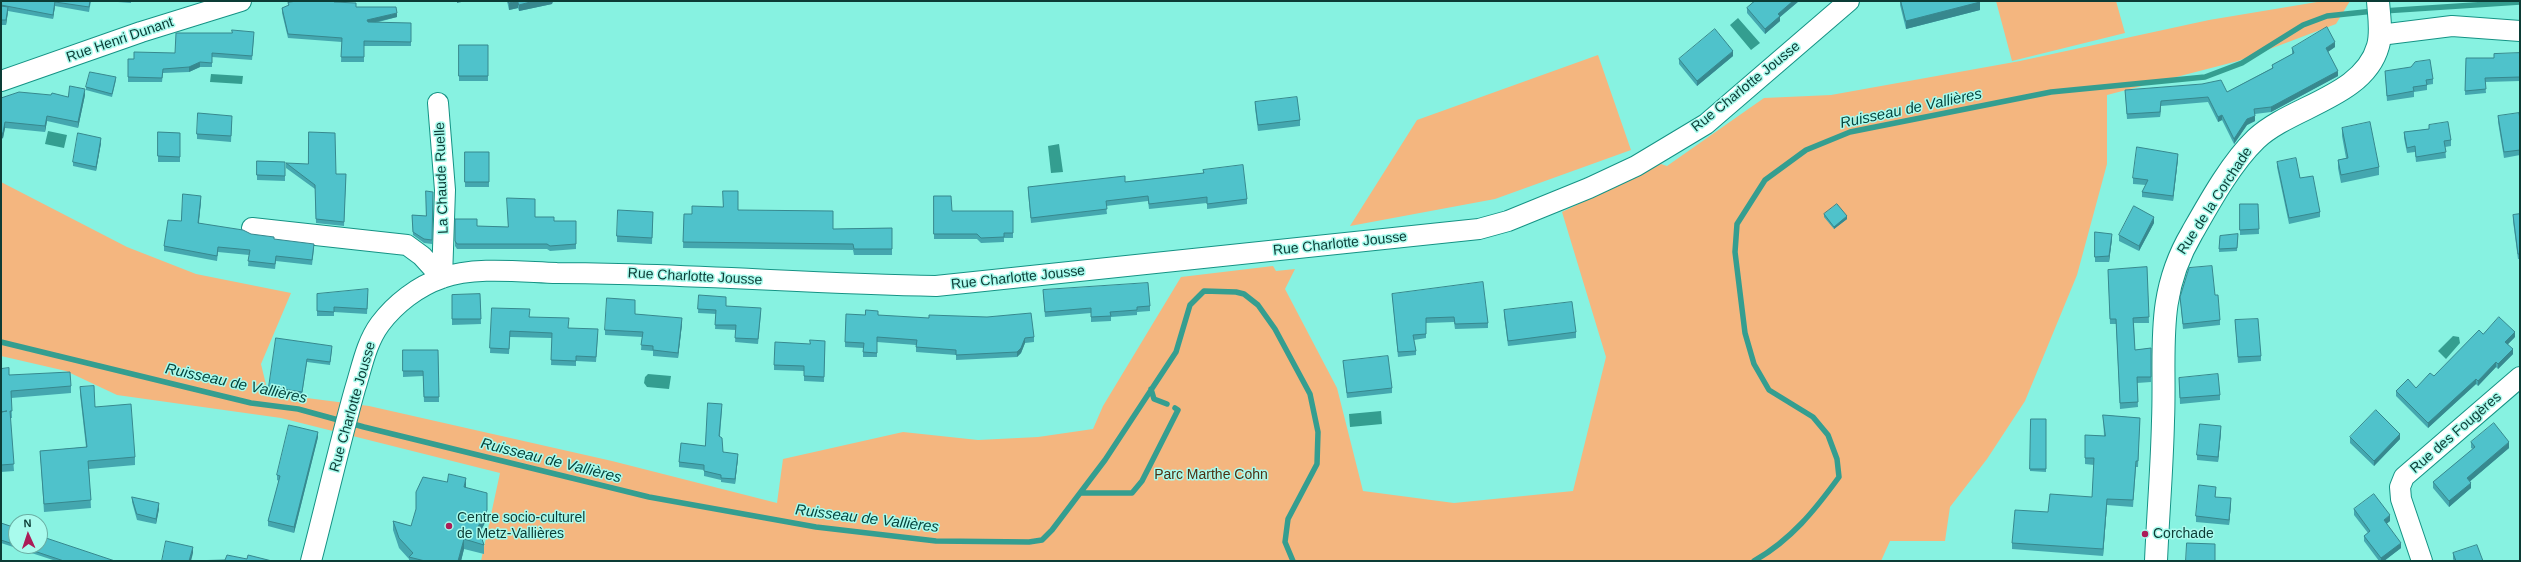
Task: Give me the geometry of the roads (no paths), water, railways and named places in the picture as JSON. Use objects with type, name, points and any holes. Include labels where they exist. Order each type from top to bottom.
[{"type":"main road","name":"Rue de la Corchade","points":[[2156,561],[2164,413],[2164,315],[2170,281],[2181,252],[2229,174],[2255,140],[2285,118],[2329,96],[2356,80],[2378,48],[2380,30],[2378,1]]},
{"type":"street","name":"Rue Henri Dunant","points":[[1,81],[141,32],[241,1]]},
{"type":"street","name":"Rue Charlotte Jousse","points":[[311,561],[349,411],[369,344],[379,326],[392,309],[407,297],[442,278],[477,272],[604,273],[845,285],[936,286],[1479,229],[1508,221],[1583,191],[1636,166],[1706,124],[1849,1]]},
{"type":"street","points":[[2380,30],[2452,26],[2520,31]]},
{"type":"street","name":"La Chaude Ruelle","points":[[438,102],[445,190],[442,278]]},
{"type":"street","points":[[252,228],[407,245],[422,256],[442,278]]},
{"type":"street","name":"Rue des Fougères","points":[[2422,561],[2401,499],[2400,487],[2404,477],[2520,377]]},
{"type":"water","points":[[1738,18],[1760,43],[1751,50],[1730,25]]},
{"type":"water","points":[[211,74],[243,76],[242,84],[210,82]]},
{"type":"water","points":[[48,131],[67,135],[64,148],[45,144]]},
{"type":"water","points":[[1059,144],[1063,172],[1051,173],[1048,146]]},
{"type":"water","points":[[2453,336],[2459,337],[2460,343],[2446,359],[2438,351]]},
{"type":"water","points":[[648,374],[671,376],[669,389],[647,387],[644,383],[645,377]]},
{"type":"water","points":[[1381,411],[1382,424],[1350,427],[1349,414]]},
{"type":"waterway","name":"Ruisseau de Vallières","points":[[2383,11],[2520,2]]},
{"type":"waterway","name":"Ruisseau de Vallières","points":[[1754,561],[1780,544],[1791,534],[1811,513],[1839,477],[1837,459],[1828,435],[1813,417],[1769,390],[1754,364],[1745,333],[1735,252],[1737,224],[1765,180],[1806,150],[1850,132],[2051,92],[2205,77],[2242,63],[2303,25],[2327,16],[2374,11]]},
{"type":"waterway","name":"Ruisseau de Vallières","points":[[1,342],[251,403],[298,409],[364,427],[649,497],[816,527],[936,541],[1029,542],[1042,540],[1052,530],[1105,460],[1176,352],[1190,305],[1204,291],[1236,292],[1244,294],[1258,305],[1275,329],[1310,394],[1318,432],[1317,464],[1288,519],[1285,542],[1293,561]]},
{"type":"waterway","name":"Ruisseau de Vallières","points":[[1151,389],[1154,399],[1167,404]]},
{"type":"waterway","name":"Ruisseau de Vallières","points":[[1082,493],[1132,493],[1142,481],[1178,410],[1175,408]]},
{"type":"place","name":"Centre socio-culturel de Metz-Vallières","points":[[449,526]]},
{"type":"place","name":"Corchade","points":[[2145,534]]},
{"type":"park label","name":"Parc Marthe Cohn","points":[[1211,475]]}]
